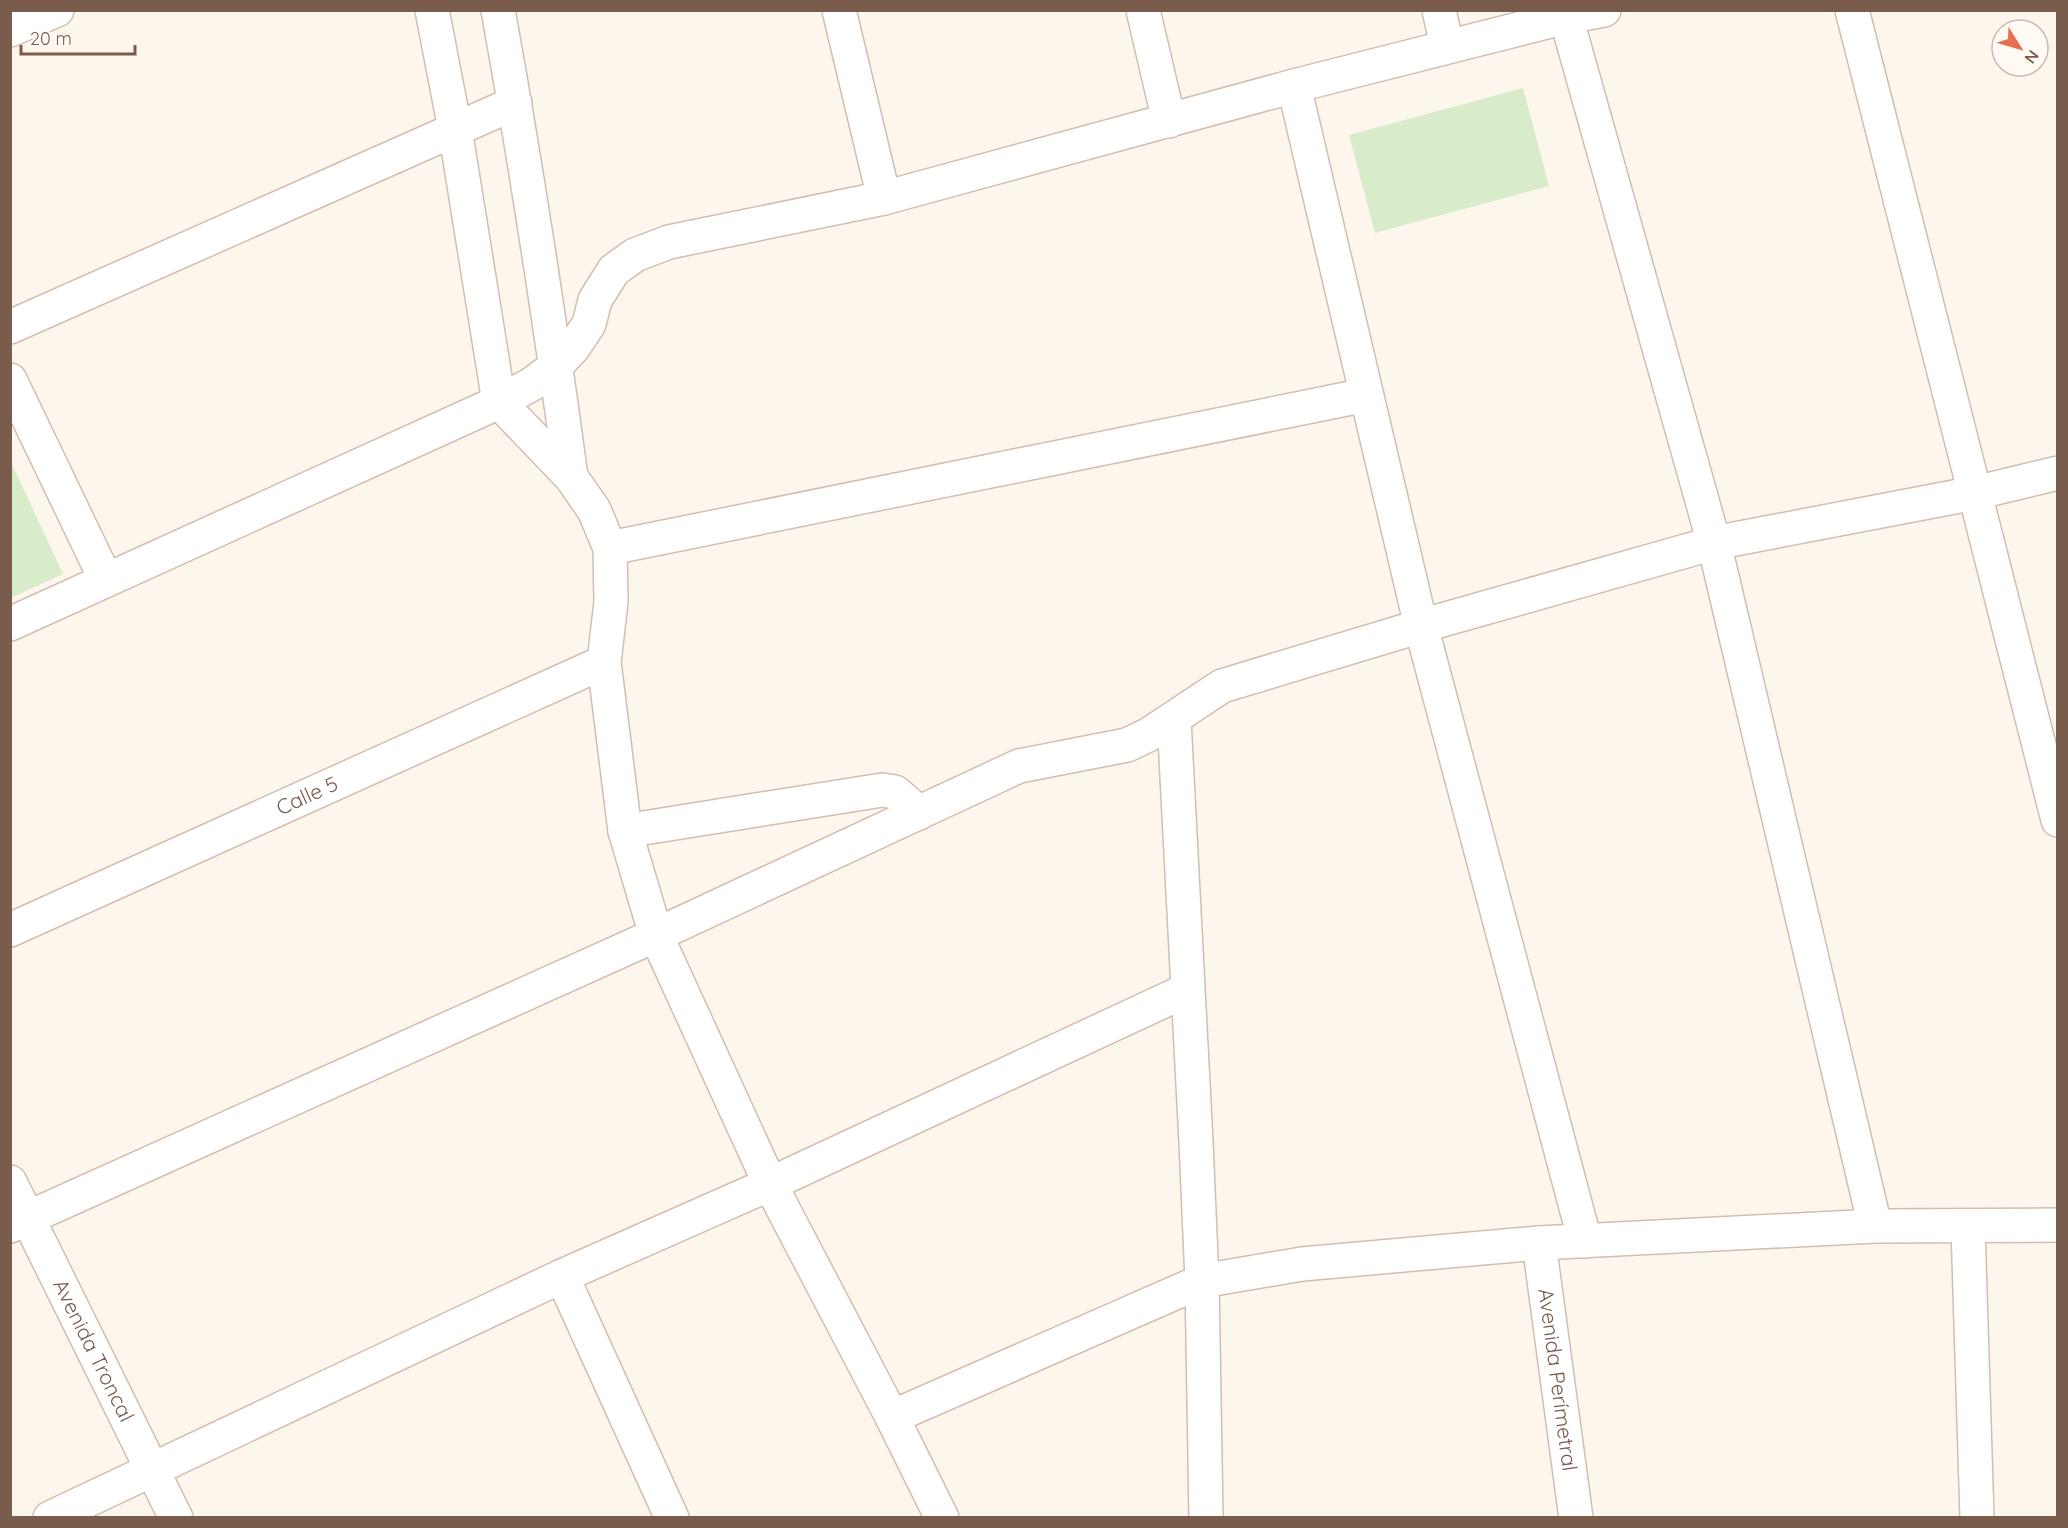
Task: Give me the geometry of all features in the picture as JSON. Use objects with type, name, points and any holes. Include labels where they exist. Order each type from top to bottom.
[{"type":"street","points":[[10,30],[57,10]]},
{"type":"street","points":[[432,10],[455,129],[499,402],[571,477],[594,510],[610,548],[612,602],[604,662],[625,831],[656,935],[770,1184],[942,1518]]},
{"type":"street","points":[[498,10],[515,103],[571,477]]},
{"type":"street","points":[[839,10],[884,198]]},
{"type":"street","points":[[1143,10],[1169,121]]},
{"type":"street","points":[[1439,10],[1447,46]]},
{"type":"street","points":[[10,624],[499,402],[532,384],[556,366],[573,348],[589,324],[595,300],[614,270],[635,255],[669,242],[884,198],[1447,46],[1604,10]]},
{"type":"street","points":[[1852,10],[2058,820]]},
{"type":"street","points":[[1566,17],[1714,543],[1875,1226]]},
{"type":"street","points":[[1294,86],[1421,626],[1586,1241]]},
{"type":"street","points":[[10,327],[515,103]]},
{"type":"street","points":[[10,380],[106,580]]},
{"type":"street","points":[[610,548],[1366,395]]},
{"type":"street","points":[[19,1222],[656,935],[1019,766],[1127,745],[1174,719],[1222,686],[1421,626],[1714,543],[1975,493],[2058,473]]},
{"type":"street","name":"Calle 5","points":[[10,930],[604,662]]},
{"type":"street","points":[[1174,719],[1202,1281],[1206,1518]]},
{"type":"street","points":[[625,831],[882,790],[895,792],[919,813]]},
{"type":"street","points":[[50,1518],[562,1276],[770,1184],[1187,990]]},
{"type":"street","name":"Avenida Troncal","points":[[10,1182],[19,1222],[154,1470],[176,1518]]},
{"type":"street","points":[[892,1417],[1202,1281],[1302,1264],[1539,1243],[1875,1226],[2058,1225]]},
{"type":"street","points":[[1968,1227],[1977,1518]]},
{"type":"street","name":"Avenida Perímetral","points":[[1539,1243],[1576,1518]]},
{"type":"street","points":[[562,1276],[672,1518]]},
{"type":"green space","points":[[1523,88],[1549,186],[1375,233],[1349,135]]},
{"type":"green space","points":[[10,460],[63,574],[11,598],[10,598]]}]
